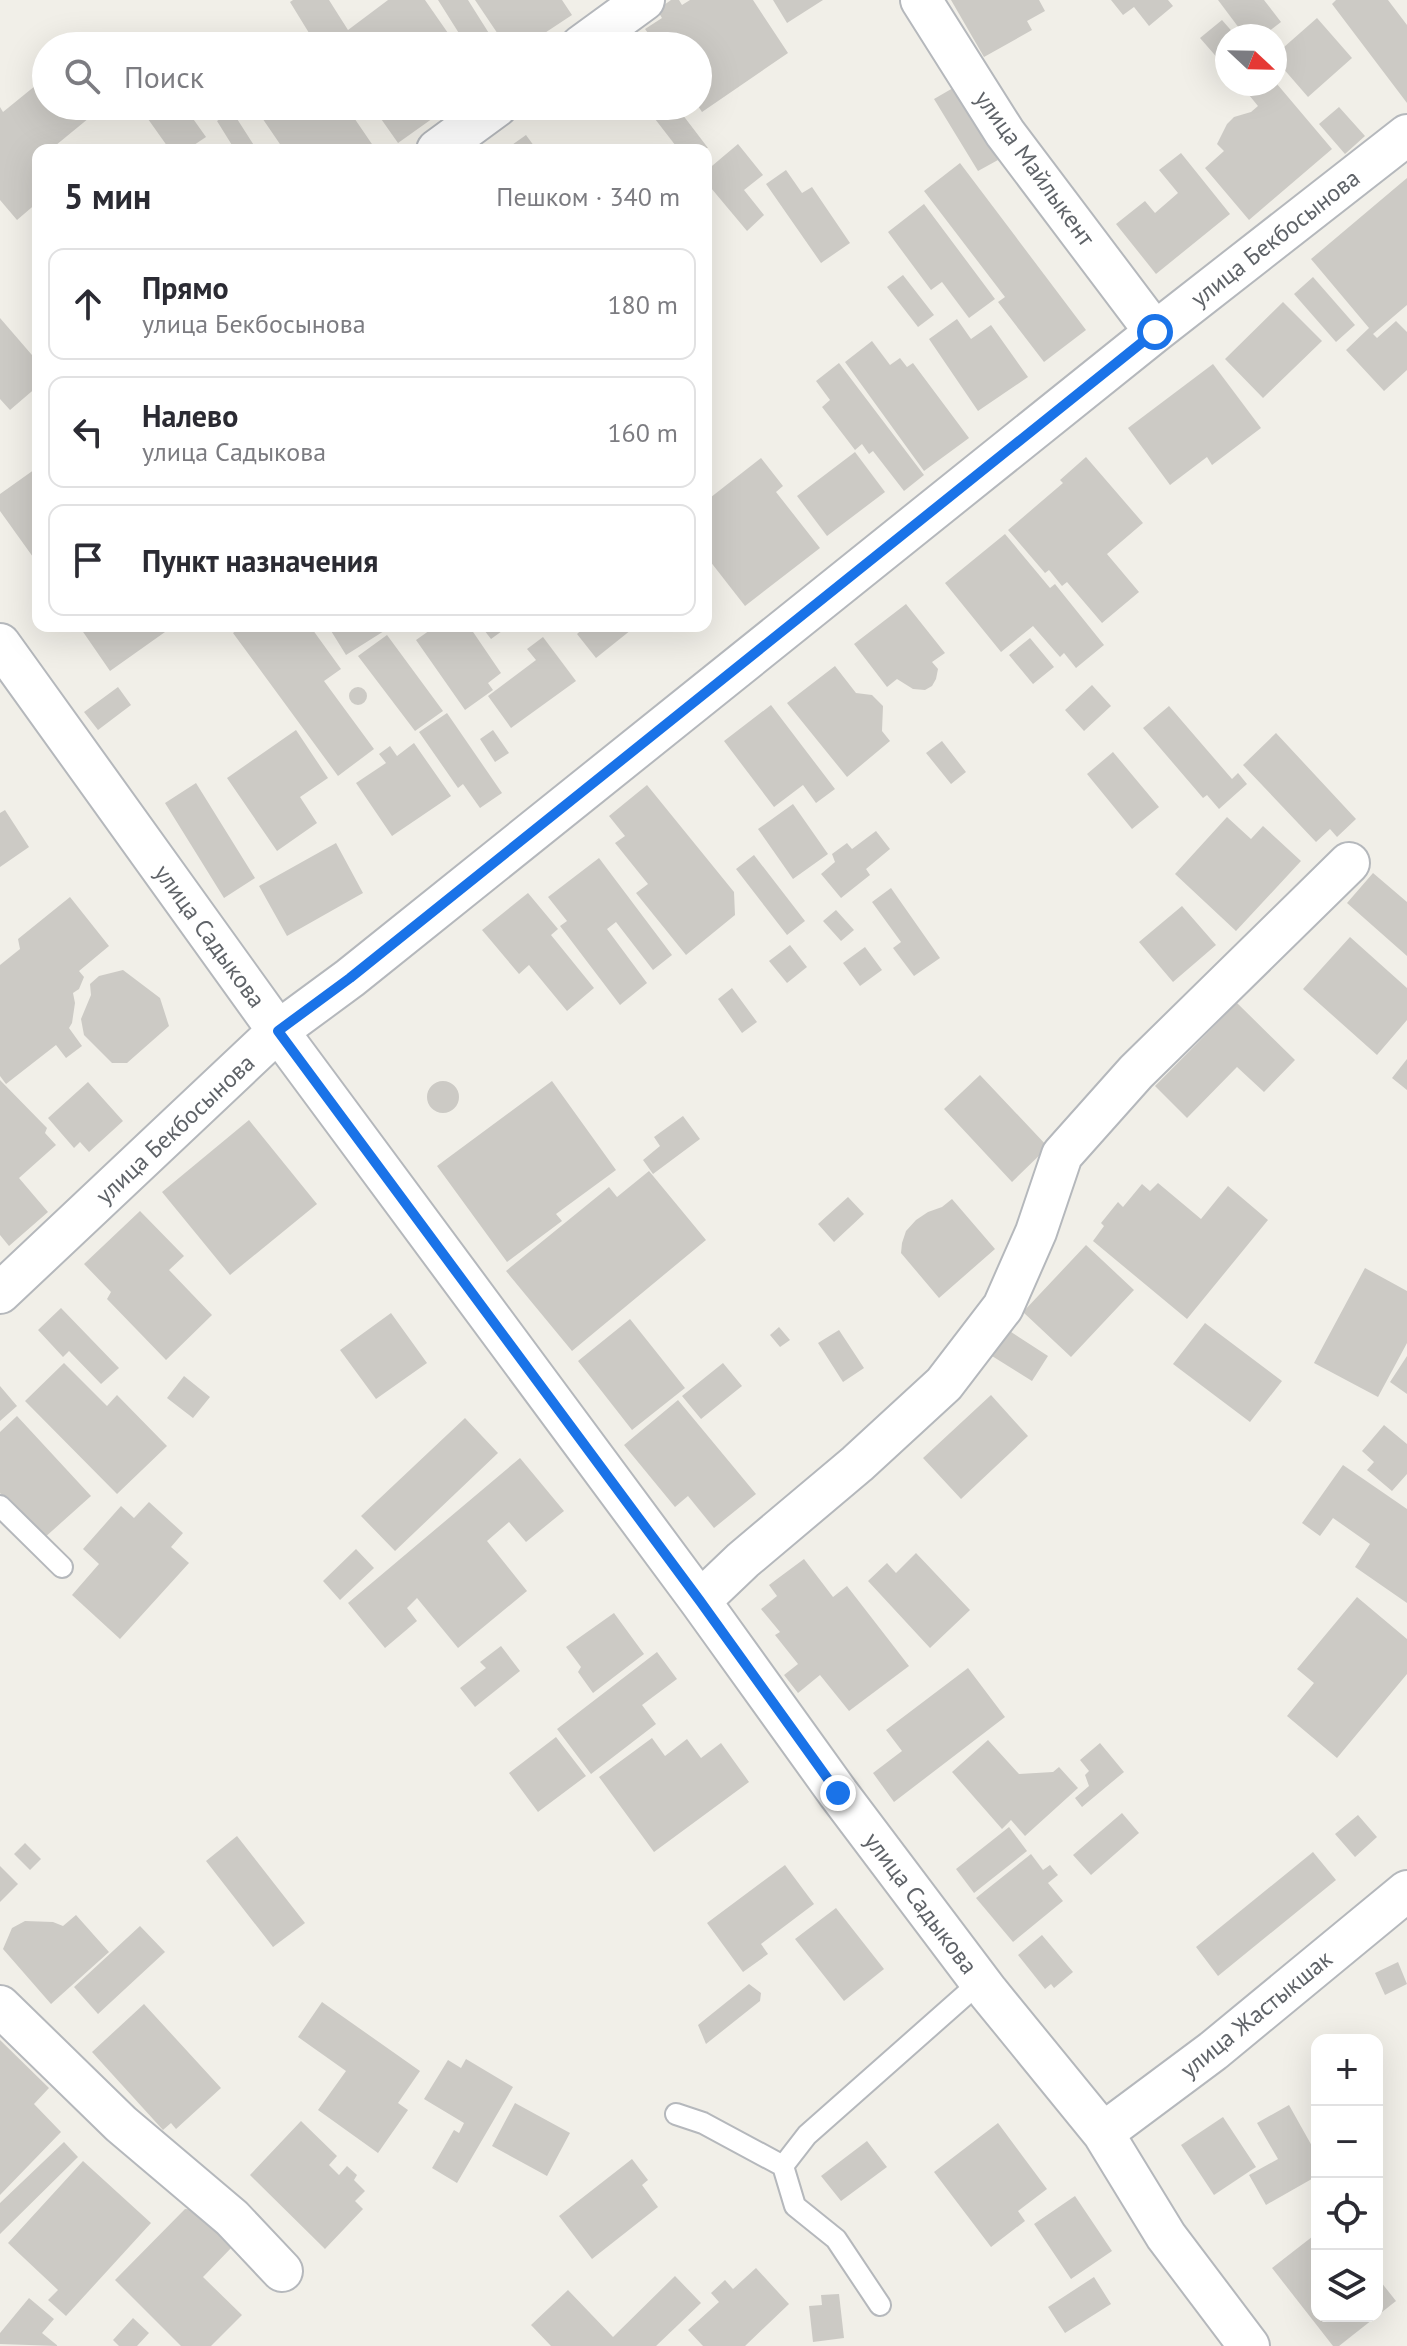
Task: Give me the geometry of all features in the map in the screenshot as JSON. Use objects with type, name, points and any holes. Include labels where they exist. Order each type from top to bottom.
[{"type":"street","points":[[600,32],[644,0]]},
{"type":"street","name":"улица Майлыкент","points":[[921,0],[1005,133],[1155,332]]},
{"type":"street","points":[[445,144],[478,120]]},
{"type":"street","name":"улица Бекбосынова","points":[[0,1293],[278,1031],[350,978],[1155,332],[1407,135]]},
{"type":"street","name":"улица Садыкова","points":[[0,644],[278,1031],[700,1601],[838,1793],[980,1982],[1103,2133],[1166,2236],[1249,2346]]},
{"type":"street","points":[[700,1601],[944,1384],[1003,1307],[1036,1232],[1062,1155],[1136,1072],[1349,863]]},
{"type":"street","name":"улица Жастыкшак","points":[[1103,2133],[1213,2051],[1407,1891]]},
{"type":"street","points":[[0,2006],[121,2124],[232,2218],[282,2271]]},
{"type":"lane","points":[[0,1506],[62,1567]]},
{"type":"lane","points":[[783,2166],[807,2135],[980,1982]]},
{"type":"lane","points":[[676,2114],[703,2123],[783,2166],[795,2206],[836,2239],[880,2305]]},
{"type":"building","points":[[329,0],[348,30],[388,0],[425,0],[447,32],[308,32],[290,2]]},
{"type":"building","points":[[438,0],[468,0],[488,32],[458,32]]},
{"type":"building","points":[[475,0],[562,0],[572,15],[546,32],[497,32]]},
{"type":"building","points":[[671,0],[679,0],[682,5],[690,0],[753,0],[788,53],[712,105],[712,32],[647,32],[645,29],[662,18],[657,10]]},
{"type":"building","points":[[773,0],[823,0],[787,23]]},
{"type":"building","points":[[951,0],[1039,0],[1045,11],[1027,21],[1032,30],[984,57]]},
{"type":"building","points":[[1111,0],[1168,0],[1173,6],[1149,26],[1134,7],[1123,15]]},
{"type":"building","points":[[1218,0],[1264,0],[1281,22],[1278,24],[1236,24]]},
{"type":"building","points":[[1336,0],[1388,0],[1407,25],[1407,103],[1332,4]]},
{"type":"building","points":[[1317,18],[1352,58],[1308,97],[1287,73],[1287,44]]},
{"type":"building","points":[[1215,26],[1215,55],[1200,38]]},
{"type":"building","points":[[32,88],[32,120],[87,120],[57,144],[32,144],[32,207],[17,220],[0,200],[0,107],[3,112]]},
{"type":"building","points":[[953,88],[998,160],[978,171],[934,99]]},
{"type":"building","points":[[1250,96],[1287,96],[1332,149],[1249,220],[1205,168],[1224,151],[1217,144],[1227,124],[1234,117],[1251,112],[1258,106]]},
{"type":"building","points":[[1339,107],[1365,136],[1345,154],[1319,124]]},
{"type":"building","points":[[149,120],[194,120],[206,137],[196,144],[166,144]]},
{"type":"building","points":[[238,120],[253,144],[231,144],[217,121]]},
{"type":"building","points":[[264,120],[356,120],[372,144],[280,144]]},
{"type":"building","points":[[382,120],[430,120],[398,143]]},
{"type":"building","points":[[656,120],[687,120],[705,144],[674,144]]},
{"type":"building","points":[[526,135],[533,144],[513,144]]},
{"type":"building","points":[[738,144],[763,175],[744,190],[764,215],[747,231],[712,189],[712,166]]},
{"type":"building","points":[[1181,153],[1230,214],[1156,274],[1116,224],[1145,201],[1155,213],[1178,193],[1159,170]]},
{"type":"building","points":[[960,163],[1086,330],[1044,362],[998,302],[1005,297],[924,191]]},
{"type":"building","points":[[786,170],[802,193],[812,187],[850,243],[821,263],[766,184]]},
{"type":"building","points":[[1407,178],[1407,305],[1373,334],[1377,338],[1396,321],[1407,332],[1407,370],[1384,391],[1346,350],[1369,328],[1311,259]]},
{"type":"building","points":[[924,204],[995,299],[969,318],[942,282],[931,290],[888,232]]},
{"type":"building","points":[[903,275],[934,315],[918,327],[887,287]]},
{"type":"building","points":[[1313,277],[1355,325],[1336,342],[1294,294]]},
{"type":"building","points":[[1283,302],[1322,341],[1263,398],[1225,359]]},
{"type":"building","points":[[0,318],[32,355],[32,391],[10,410],[0,399]]},
{"type":"building","points":[[957,319],[971,339],[991,325],[1028,377],[978,411],[929,339]]},
{"type":"building","points":[[872,341],[890,365],[900,358],[907,367],[913,363],[969,438],[924,471],[845,362]]},
{"type":"building","points":[[839,363],[924,475],[904,491],[873,451],[869,454],[862,444],[855,450],[822,407],[830,400],[816,381]]},
{"type":"building","points":[[1213,364],[1261,428],[1212,465],[1207,457],[1170,485],[1128,428]]},
{"type":"building","points":[[855,452],[885,492],[827,536],[797,496]]},
{"type":"building","points":[[1086,457],[1143,523],[1107,554],[1139,592],[1102,623],[1067,582],[1062,586],[1049,570],[1045,573],[1008,530],[1063,483],[1060,480]]},
{"type":"building","points":[[761,458],[783,486],[776,492],[820,548],[745,606],[712,564],[712,496]]},
{"type":"building","points":[[32,471],[32,556],[0,511],[0,494]]},
{"type":"building","points":[[1005,534],[1050,588],[1055,584],[1104,645],[1076,668],[1064,653],[1060,657],[1033,626],[1001,652],[945,583]]},
{"type":"building","points":[[906,604],[945,653],[932,662],[938,669],[936,679],[925,690],[913,689],[897,679],[887,687],[854,644]]},
{"type":"building","points":[[83,632],[165,632],[110,671]]},
{"type":"building","points":[[314,632],[341,669],[324,681],[374,749],[338,776],[233,633]]},
{"type":"building","points":[[332,632],[382,632],[346,655]]},
{"type":"building","points":[[427,632],[473,632],[501,673],[488,683],[493,690],[465,710],[416,640]]},
{"type":"building","points":[[486,632],[501,632],[491,639]]},
{"type":"building","points":[[579,632],[628,632],[596,658],[577,634]]},
{"type":"building","points":[[387,635],[443,711],[415,731],[358,656]]},
{"type":"building","points":[[543,637],[576,681],[511,728],[488,696],[536,660],[527,649]]},
{"type":"building","points":[[1030,638],[1054,667],[1033,684],[1009,655]]},
{"type":"building","points":[[835,666],[856,693],[872,695],[883,706],[882,731],[890,741],[847,777],[787,703]]},
{"type":"building","points":[[1092,685],[1111,706],[1084,731],[1065,710]]},
{"type":"building","points":[[118,687],[131,705],[98,730],[84,712]]},
{"type":"building","points":[[358,687],[367,696],[358,705],[349,696]]},
{"type":"building","points":[[771,705],[835,789],[816,803],[803,785],[774,807],[724,741]]},
{"type":"building","points":[[1169,706],[1232,779],[1238,773],[1247,784],[1219,809],[1207,795],[1203,798],[1143,728]]},
{"type":"building","points":[[447,713],[502,793],[480,808],[463,784],[458,788],[419,732]]},
{"type":"building","points":[[296,730],[328,778],[300,797],[317,823],[277,851],[227,778]]},
{"type":"building","points":[[493,730],[509,753],[495,762],[480,739]]},
{"type":"building","points":[[1276,733],[1356,819],[1337,837],[1330,829],[1316,842],[1243,765]]},
{"type":"building","points":[[942,741],[966,772],[951,784],[926,753]]},
{"type":"building","points":[[414,743],[451,796],[392,836],[356,783],[386,763],[379,754],[390,746],[397,756]]},
{"type":"building","points":[[1113,752],[1159,807],[1132,829],[1087,774]]},
{"type":"building","points":[[196,783],[255,878],[224,898],[165,803]]},
{"type":"building","points":[[647,785],[734,892],[735,915],[686,955],[636,893],[648,884],[615,843],[625,836],[609,816]]},
{"type":"building","points":[[793,804],[828,854],[793,879],[758,829]]},
{"type":"building","points":[[5,810],[29,847],[0,867],[0,813]]},
{"type":"building","points":[[1227,817],[1251,839],[1263,826],[1301,861],[1236,931],[1175,874]]},
{"type":"building","points":[[876,831],[890,849],[866,869],[870,875],[841,898],[821,874],[835,862],[832,854],[847,843],[852,849]]},
{"type":"building","points":[[336,843],[363,893],[287,936],[259,886]]},
{"type":"building","points":[[754,855],[805,921],[787,935],[736,869]]},
{"type":"building","points":[[599,858],[672,955],[653,970],[616,922],[607,929],[647,983],[620,1005],[560,926],[567,921],[548,897]]},
{"type":"building","points":[[1373,873],[1407,902],[1407,956],[1347,903]]},
{"type":"building","points":[[891,888],[940,958],[914,976],[893,948],[901,942],[872,902]]},
{"type":"building","points":[[528,893],[558,929],[551,935],[594,988],[567,1011],[529,965],[519,974],[482,930]]},
{"type":"building","points":[[70,897],[109,946],[79,971],[84,977],[79,989],[73,993],[75,1003],[69,1028],[82,1046],[66,1058],[56,1045],[6,1084],[0,1076],[0,965],[20,949],[18,939]]},
{"type":"building","points":[[1182,906],[1216,945],[1173,982],[1139,942]]},
{"type":"building","points":[[836,910],[854,930],[841,941],[823,921]]},
{"type":"building","points":[[1350,937],[1407,988],[1407,1020],[1377,1055],[1303,989]]},
{"type":"building","points":[[790,945],[807,967],[787,983],[769,961]]},
{"type":"building","points":[[865,947],[882,970],[860,986],[843,963]]},
{"type":"building","points":[[123,970],[160,998],[169,1026],[127,1063],[112,1063],[84,1035],[81,1019],[91,995],[90,984],[99,976]]},
{"type":"building","points":[[732,988],[757,1022],[742,1033],[718,999]]},
{"type":"building","points":[[1237,1003],[1295,1060],[1264,1092],[1237,1067],[1187,1118],[1155,1086]]},
{"type":"building","points":[[1407,1059],[1407,1090],[1392,1078]]},
{"type":"building","points":[[980,1075],[1048,1147],[1012,1182],[944,1109]]},
{"type":"building","points":[[0,1080],[47,1128],[45,1133],[56,1145],[19,1178],[48,1212],[9,1246],[0,1235]]},
{"type":"building","points":[[443,1081],[454,1086],[459,1097],[454,1108],[443,1113],[432,1108],[427,1097],[432,1086]]},
{"type":"building","points":[[552,1081],[616,1170],[556,1214],[562,1221],[507,1262],[437,1166]]},
{"type":"building","points":[[88,1082],[123,1121],[89,1152],[80,1142],[74,1148],[48,1118]]},
{"type":"building","points":[[683,1116],[700,1139],[653,1174],[643,1160],[660,1146],[654,1137]]},
{"type":"building","points":[[249,1120],[317,1204],[230,1275],[162,1192]]},
{"type":"building","points":[[649,1171],[706,1240],[572,1351],[506,1271],[609,1187],[617,1197]]},
{"type":"building","points":[[1158,1183],[1201,1219],[1228,1186],[1268,1220],[1187,1319],[1093,1241],[1104,1226],[1101,1223],[1118,1202],[1123,1207],[1142,1184],[1150,1191]]},
{"type":"building","points":[[848,1197],[864,1214],[834,1242],[818,1224]]},
{"type":"building","points":[[952,1199],[995,1249],[939,1298],[901,1253],[902,1243],[906,1231],[916,1220]]},
{"type":"building","points":[[140,1211],[184,1256],[169,1270],[212,1315],[166,1360],[107,1299],[111,1292],[84,1264]]},
{"type":"building","points":[[1086,1245],[1134,1290],[1071,1357],[1023,1312]]},
{"type":"building","points":[[1365,1268],[1407,1291],[1407,1343],[1378,1397],[1314,1363]]},
{"type":"building","points":[[61,1308],[119,1368],[101,1384],[69,1351],[63,1357],[38,1330]]},
{"type":"building","points":[[391,1313],[427,1363],[376,1399],[340,1350]]},
{"type":"building","points":[[630,1319],[685,1388],[632,1430],[578,1361]]},
{"type":"building","points":[[1205,1323],[1282,1381],[1250,1422],[1173,1364]]},
{"type":"building","points":[[779,1327],[790,1340],[780,1347],[770,1335]]},
{"type":"building","points":[[839,1330],[864,1368],[843,1382],[818,1343]]},
{"type":"building","points":[[1008,1330],[1048,1356],[1032,1381],[992,1356]]},
{"type":"building","points":[[1407,1356],[1407,1394],[1390,1382]]},
{"type":"building","points":[[64,1363],[107,1406],[117,1395],[167,1446],[117,1494],[25,1401]]},
{"type":"building","points":[[723,1363],[742,1386],[701,1419],[682,1396]]},
{"type":"building","points":[[184,1376],[210,1397],[193,1418],[167,1398]]},
{"type":"building","points":[[0,1386],[17,1406],[0,1421]]},
{"type":"building","points":[[991,1395],[1028,1436],[961,1499],[923,1458]]},
{"type":"building","points":[[678,1400],[756,1494],[714,1528],[688,1496],[675,1507],[624,1445]]},
{"type":"building","points":[[17,1416],[91,1496],[43,1539],[0,1493],[0,1432]]},
{"type":"building","points":[[465,1418],[498,1453],[395,1551],[361,1516]]},
{"type":"building","points":[[1384,1425],[1407,1444],[1407,1474],[1392,1491],[1367,1470],[1374,1462],[1362,1451]]},
{"type":"building","points":[[520,1458],[564,1511],[526,1542],[509,1522],[487,1541],[527,1591],[458,1648],[417,1598],[407,1608],[417,1621],[385,1648],[348,1603]]},
{"type":"building","points":[[1343,1465],[1407,1509],[1407,1603],[1355,1567],[1370,1544],[1333,1518],[1320,1536],[1302,1523]]},
{"type":"building","points":[[149,1502],[183,1533],[171,1547],[189,1563],[120,1639],[72,1595],[99,1564],[83,1549],[121,1506],[134,1518]]},
{"type":"building","points":[[356,1549],[374,1568],[340,1600],[323,1581]]},
{"type":"building","points":[[916,1553],[970,1610],[930,1648],[868,1581],[887,1563],[896,1573]]},
{"type":"building","points":[[804,1559],[833,1597],[847,1586],[909,1666],[849,1711],[820,1675],[798,1693],[784,1675],[798,1664],[775,1635],[780,1632],[761,1609],[777,1596],[769,1585]]},
{"type":"building","points":[[1357,1597],[1407,1639],[1407,1674],[1337,1758],[1287,1716],[1314,1683],[1297,1669]]},
{"type":"building","points":[[614,1613],[644,1654],[593,1693],[578,1672],[581,1667],[566,1647]]},
{"type":"building","points":[[501,1646],[520,1671],[475,1707],[460,1688],[486,1668],[480,1662]]},
{"type":"building","points":[[657,1652],[677,1679],[642,1705],[656,1724],[591,1774],[557,1729]]},
{"type":"building","points":[[968,1668],[1005,1717],[894,1802],[873,1773],[902,1751],[886,1730]]},
{"type":"building","points":[[556,1737],[586,1776],[538,1812],[509,1773]]},
{"type":"building","points":[[652,1738],[665,1756],[687,1739],[701,1758],[721,1743],[749,1782],[654,1852],[599,1777]]},
{"type":"building","points":[[988,1740],[1019,1774],[1053,1772],[1059,1767],[1078,1788],[1025,1836],[1011,1820],[1002,1829],[952,1772]]},
{"type":"building","points":[[1100,1743],[1124,1772],[1082,1807],[1075,1798],[1089,1786],[1085,1775],[1089,1771],[1080,1760]]},
{"type":"building","points":[[1122,1813],[1139,1833],[1091,1875],[1073,1855]]},
{"type":"building","points":[[1358,1815],[1377,1837],[1355,1857],[1335,1834]]},
{"type":"building","points":[[1009,1827],[1027,1851],[974,1893],[956,1869]]},
{"type":"building","points":[[237,1836],[305,1923],[273,1947],[206,1861]]},
{"type":"building","points":[[25,1843],[41,1859],[30,1870],[14,1854]]},
{"type":"building","points":[[1313,1852],[1336,1880],[1218,1976],[1196,1947]]},
{"type":"building","points":[[1031,1854],[1043,1870],[1050,1865],[1058,1875],[1048,1883],[1063,1901],[1013,1942],[976,1898]]},
{"type":"building","points":[[785,1865],[814,1904],[761,1944],[768,1954],[743,1972],[707,1923]]},
{"type":"building","points":[[0,1866],[18,1884],[0,1902]]},
{"type":"building","points":[[836,1908],[884,1969],[844,2001],[795,1939]]},
{"type":"building","points":[[76,1915],[109,1952],[51,2004],[3,1949],[12,1928],[25,1921],[53,1922],[63,1926]]},
{"type":"building","points":[[140,1926],[165,1952],[98,2014],[74,1987]]},
{"type":"building","points":[[1042,1935],[1073,1972],[1054,1988],[1051,1984],[1045,1989],[1018,1955]]},
{"type":"building","points":[[1398,1962],[1407,1984],[1385,1995],[1375,1973]]},
{"type":"building","points":[[749,1984],[761,1993],[760,2001],[706,2044],[698,2025]]},
{"type":"building","points":[[322,2002],[420,2071],[398,2103],[408,2110],[378,2153],[318,2110],[346,2071],[298,2037]]},
{"type":"building","points":[[144,2004],[221,2088],[176,2129],[171,2123],[163,2130],[92,2052]]},
{"type":"building","points":[[0,2040],[49,2088],[34,2104],[61,2132],[0,2195]]},
{"type":"building","points":[[466,2059],[513,2087],[457,2183],[432,2168],[454,2130],[459,2133],[464,2123],[424,2099],[448,2060],[461,2068]]},
{"type":"building","points":[[515,2103],[570,2133],[547,2176],[492,2146]]},
{"type":"building","points":[[1289,2105],[1311,2144],[1311,2179],[1266,2205],[1249,2175],[1278,2159],[1257,2123]]},
{"type":"building","points":[[1223,2117],[1256,2167],[1214,2195],[1181,2145]]},
{"type":"building","points":[[301,2121],[337,2156],[329,2165],[339,2175],[347,2166],[357,2175],[354,2180],[365,2191],[355,2201],[363,2209],[325,2249],[250,2175]]},
{"type":"building","points":[[998,2123],[1047,2189],[1018,2211],[1025,2221],[991,2247],[934,2172]]},
{"type":"building","points":[[867,2141],[887,2167],[841,2201],[821,2176]]},
{"type":"building","points":[[64,2142],[78,2157],[0,2234],[0,2203]]},
{"type":"building","points":[[632,2159],[648,2180],[642,2185],[658,2207],[592,2259],[559,2216]]},
{"type":"building","points":[[83,2161],[151,2223],[66,2316],[48,2300],[58,2290],[8,2243]]},
{"type":"building","points":[[1075,2196],[1112,2251],[1071,2279],[1034,2224]]},
{"type":"building","points":[[185,2209],[199,2210],[234,2245],[203,2277],[242,2315],[211,2346],[181,2346],[115,2280]]},
{"type":"building","points":[[1311,2238],[1311,2318],[1272,2268]]},
{"type":"building","points":[[756,2268],[789,2304],[745,2346],[703,2346],[688,2330],[719,2302],[711,2293],[725,2280],[733,2289]]},
{"type":"building","points":[[675,2276],[701,2303],[656,2346],[551,2346],[531,2325],[568,2290],[613,2337]]},
{"type":"building","points":[[1094,2277],[1111,2304],[1065,2333],[1048,2307]]},
{"type":"building","points":[[1383,2285],[1396,2301],[1383,2311]]},
{"type":"building","points":[[839,2294],[844,2338],[813,2342],[809,2306],[822,2305],[821,2295]]},
{"type":"building","points":[[29,2298],[54,2319],[42,2333],[58,2346],[0,2344],[0,2333]]},
{"type":"building","points":[[133,2318],[149,2333],[137,2346],[119,2346],[113,2340]]},
{"type":"building","points":[[1314,2322],[1369,2322],[1339,2346],[1333,2346]]},
{"type":"route","points":[[838,1793],[700,1601],[278,1031],[350,978],[1155,332]]}]
